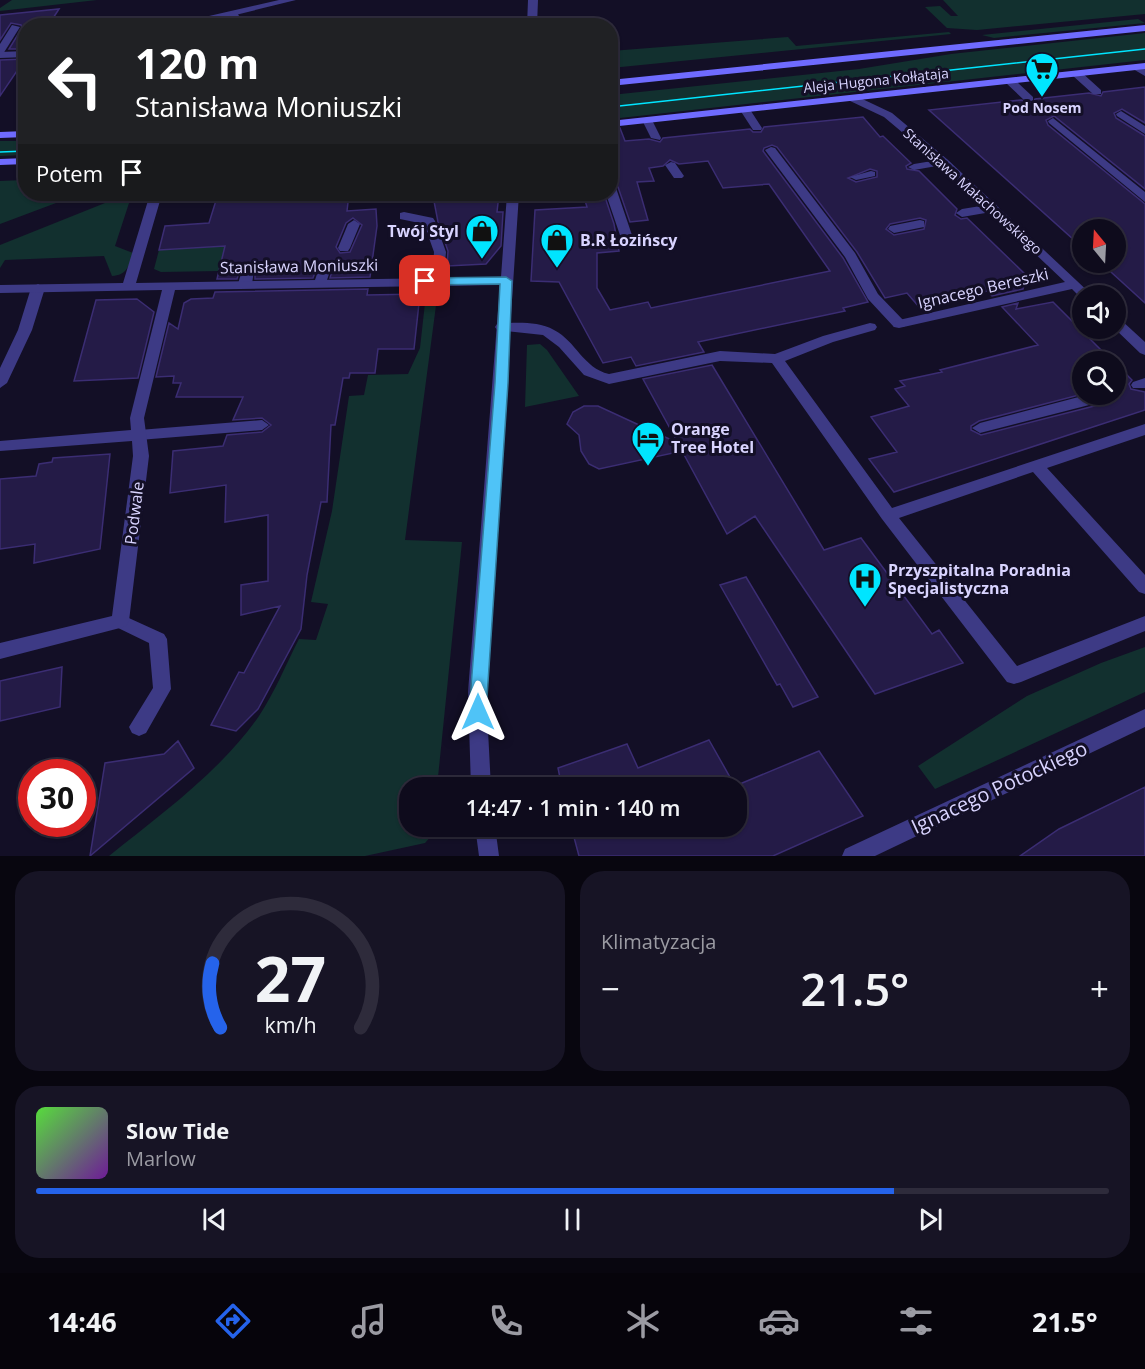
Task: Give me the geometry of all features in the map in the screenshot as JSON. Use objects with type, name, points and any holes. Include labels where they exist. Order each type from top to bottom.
[{"type":"main road","name":"Aleja Hugona Kołłątaja","points":[[618,82],[1145,28]]},
{"type":"main road","name":"Aleja Hugona Kołłątaja","points":[[618,123],[1076,73],[1142,69]]},
{"type":"main road","points":[[0,135],[18,134]]},
{"type":"main road","points":[[0,162],[18,161]]},
{"type":"street","points":[[212,18],[291,0]]},
{"type":"street","points":[[532,18],[533,0]]},
{"type":"street","points":[[234,14],[236,18]]},
{"type":"street","points":[[15,27],[0,53],[18,54]]},
{"type":"street","points":[[1076,73],[1097,92]]},
{"type":"street","points":[[1010,81],[1029,99]]},
{"type":"street","name":"Stanisława Małachowskiego","points":[[852,98],[888,115],[944,162],[1075,284]]},
{"type":"street","points":[[745,110],[757,128]]},
{"type":"street","points":[[1122,114],[1145,131]]},
{"type":"street","points":[[647,120],[656,138]]},
{"type":"street","points":[[1053,122],[1145,198]]},
{"type":"street","name":"Ignacego Bereszki","points":[[771,150],[851,256],[873,296],[899,324],[1075,284]]},
{"type":"street","points":[[914,167],[944,162]]},
{"type":"street","points":[[671,165],[678,176]]},
{"type":"street","points":[[856,177],[871,174]]},
{"type":"street","points":[[129,285],[154,201]]},
{"type":"street","points":[[481,777],[477,692],[512,201]]},
{"type":"street","points":[[614,201],[629,244]]},
{"type":"street","points":[[962,213],[993,208]]},
{"type":"street","points":[[404,216],[429,221],[440,252],[438,281]]},
{"type":"street","points":[[344,248],[354,224]]},
{"type":"street","points":[[894,229],[920,224]]},
{"type":"street","points":[[320,283],[325,268]]},
{"type":"street","name":"Stanisława Moniuszki","points":[[0,289],[170,285],[246,277],[320,283],[506,281]]},
{"type":"street","name":"Podwale","points":[[120,621],[141,456],[137,418],[170,285]]},
{"type":"street","points":[[0,383],[25,330],[38,288]]},
{"type":"street","points":[[502,327],[546,331],[554,336],[585,370],[595,377],[609,379],[720,356],[776,359],[828,339],[870,327]]},
{"type":"street","points":[[1126,332],[1145,350]]},
{"type":"street","points":[[776,359],[888,515],[1014,676],[1145,623]]},
{"type":"street","points":[[980,428],[1072,404]]},
{"type":"street","points":[[0,446],[262,425]]},
{"type":"street","points":[[888,515],[1145,429]]},
{"type":"street","points":[[1035,464],[1145,586]]},
{"type":"street","points":[[0,651],[120,621],[158,639],[162,689],[139,727]]},
{"type":"street","name":"Ignacego Potockiego","points":[[852,856],[1145,718]]},
{"type":"street","points":[[486,837],[489,856]]},
{"type":"green space","points":[[12,0],[97,0],[0,11],[0,8]]},
{"type":"green space","points":[[943,0],[1145,0],[1145,14],[977,30],[947,28],[925,7],[940,6],[951,16],[958,16]]},
{"type":"green space","points":[[1138,19],[1145,23],[994,38],[982,35]]},
{"type":"green space","points":[[949,32],[951,34],[618,67],[618,50],[788,37],[796,46]]},
{"type":"green space","points":[[1145,33],[1145,60],[618,118],[618,94],[859,69],[951,54]]},
{"type":"green space","points":[[0,141],[18,141],[18,155],[0,156]]},
{"type":"green space","points":[[18,180],[18,201],[61,201],[0,224],[0,181]]},
{"type":"green space","points":[[110,201],[130,201],[115,246],[133,253],[129,266],[121,274],[112,276],[104,256],[5,260],[0,268],[0,245]]},
{"type":"green space","points":[[225,246],[219,271],[161,272],[154,269],[159,250]]},
{"type":"green space","points":[[426,294],[437,298],[405,540],[462,542],[438,777],[399,777],[399,837],[430,837],[425,843],[365,856],[109,856],[189,791],[226,756],[265,707],[299,639],[316,640],[328,604],[311,602],[332,511],[349,396],[364,395],[368,375],[408,374],[420,348]]},
{"type":"green space","points":[[540,344],[547,350],[579,396],[525,407],[527,345]]},
{"type":"green space","points":[[1145,647],[1145,692],[935,789],[918,766],[1027,696],[1101,663]]},
{"type":"building","points":[[59,9],[53,18],[18,18],[18,24],[11,23],[0,40],[0,15]]},
{"type":"building","points":[[18,34],[18,49],[9,49]]},
{"type":"building","points":[[18,59],[18,69],[0,96],[0,60]]},
{"type":"building","points":[[1145,87],[1145,123],[1122,109],[1114,113],[1116,118],[1145,136],[1145,189],[1054,116],[1046,120],[1048,125],[1145,204],[1145,303],[1112,273],[1126,273],[1126,219],[1072,219],[1072,238],[929,110],[1021,100],[1033,103],[1035,99],[1089,93],[1101,96],[1103,92]]},
{"type":"building","points":[[863,117],[880,137],[883,136],[911,163],[906,166],[907,169],[919,171],[957,209],[955,215],[961,219],[967,218],[1027,276],[1023,289],[992,296],[987,291],[919,307],[907,293],[885,298],[857,252],[777,147],[772,145],[764,148],[763,151],[843,258],[868,302],[843,308],[845,311],[698,342],[704,352],[636,366],[631,357],[603,363],[559,282],[531,281],[535,210],[587,207],[585,201],[606,201],[619,251],[597,253],[597,288],[610,310],[648,302],[651,308],[830,271],[769,184],[723,188],[708,161],[679,164],[670,160],[663,166],[649,168],[654,181],[637,182],[648,220],[630,222],[618,187],[618,128],[620,128],[625,141],[649,139],[660,142],[663,138],[750,129],[753,132],[761,132],[764,127]],"holes":[[[870,169],[877,171],[877,177],[856,182],[848,178]],[[920,218],[926,220],[924,229],[894,235],[886,229],[890,224]]]},
{"type":"building","points":[[216,201],[348,201],[347,211],[376,209],[377,226],[370,277],[330,278],[333,267],[324,262],[317,267],[313,278],[255,279],[255,268],[247,264],[240,269],[237,279],[217,279],[225,246],[159,250],[165,226],[209,223]],"holes":[[[353,218],[362,225],[350,252],[340,253],[336,247],[346,223]]]},
{"type":"building","points":[[434,201],[498,201],[497,212],[503,212],[501,246],[486,264],[447,266],[448,251]]},
{"type":"building","points":[[368,289],[367,295],[420,294],[414,349],[378,349],[375,373],[350,373],[349,378],[343,378],[335,425],[331,425],[327,502],[321,502],[307,575],[301,629],[258,709],[236,731],[211,725],[239,672],[244,673],[280,606],[241,615],[241,585],[268,581],[268,515],[225,522],[226,485],[170,493],[173,451],[223,446],[227,435],[262,432],[271,425],[262,418],[233,420],[243,397],[176,397],[181,383],[173,383],[174,376],[156,377],[169,323],[178,329],[184,303],[191,299],[213,298],[215,292]]},
{"type":"building","points":[[137,299],[154,312],[138,378],[74,381],[96,300]]},
{"type":"building","points":[[1053,302],[1072,321],[1072,339],[1090,339],[1102,351],[1072,351],[1072,397],[979,421],[971,426],[971,430],[981,435],[1098,405],[1126,405],[1126,374],[1132,380],[1129,384],[1131,389],[1145,392],[1145,410],[894,492],[869,459],[897,452],[871,417],[909,406],[895,389],[905,386],[900,381],[942,372],[940,370],[1038,345],[1002,307],[1018,303],[1016,309]]},
{"type":"building","points":[[712,365],[824,550],[861,538],[932,634],[939,630],[963,663],[875,694],[755,516],[727,534],[682,451],[599,469],[589,464],[581,451],[579,435],[567,424],[573,412],[584,406],[598,406],[678,443],[643,379]]},
{"type":"building","points":[[110,454],[100,549],[34,563],[35,544],[0,549],[0,479],[36,476],[39,464],[52,462],[53,458]]},
{"type":"building","points":[[746,577],[818,697],[793,707],[780,684],[777,685],[720,585]]},
{"type":"building","points":[[62,667],[60,707],[0,721],[0,681]]},
{"type":"building","points":[[709,740],[730,777],[560,777],[558,768],[627,744],[638,768]]},
{"type":"building","points":[[178,741],[194,768],[90,856],[93,837],[96,837],[96,819],[105,763],[164,754]]},
{"type":"building","points":[[819,751],[863,816],[773,856],[579,856],[574,837],[747,837],[747,781]]},
{"type":"building","points":[[1145,787],[1145,856],[1020,856],[1059,829]]},
{"type":"tram line","points":[[618,106],[1145,49]]},
{"type":"tram line","points":[[0,152],[18,151]]},
{"type":"place","name":"Pod Nosem","points":[[1042,98]]},
{"type":"place","name":"Twój Styl","points":[[482,260]]},
{"type":"place","name":"B.R Łozińscy","points":[[557,269]]},
{"type":"place","name":"Orange Tree Hotel","points":[[648,467]]},
{"type":"place","name":"Przyszpitalna Poradnia Specjalistyczna","points":[[865,608]]},
{"type":"route","points":[[425,281],[506,281],[501,383],[477,692],[478,712]]}]
